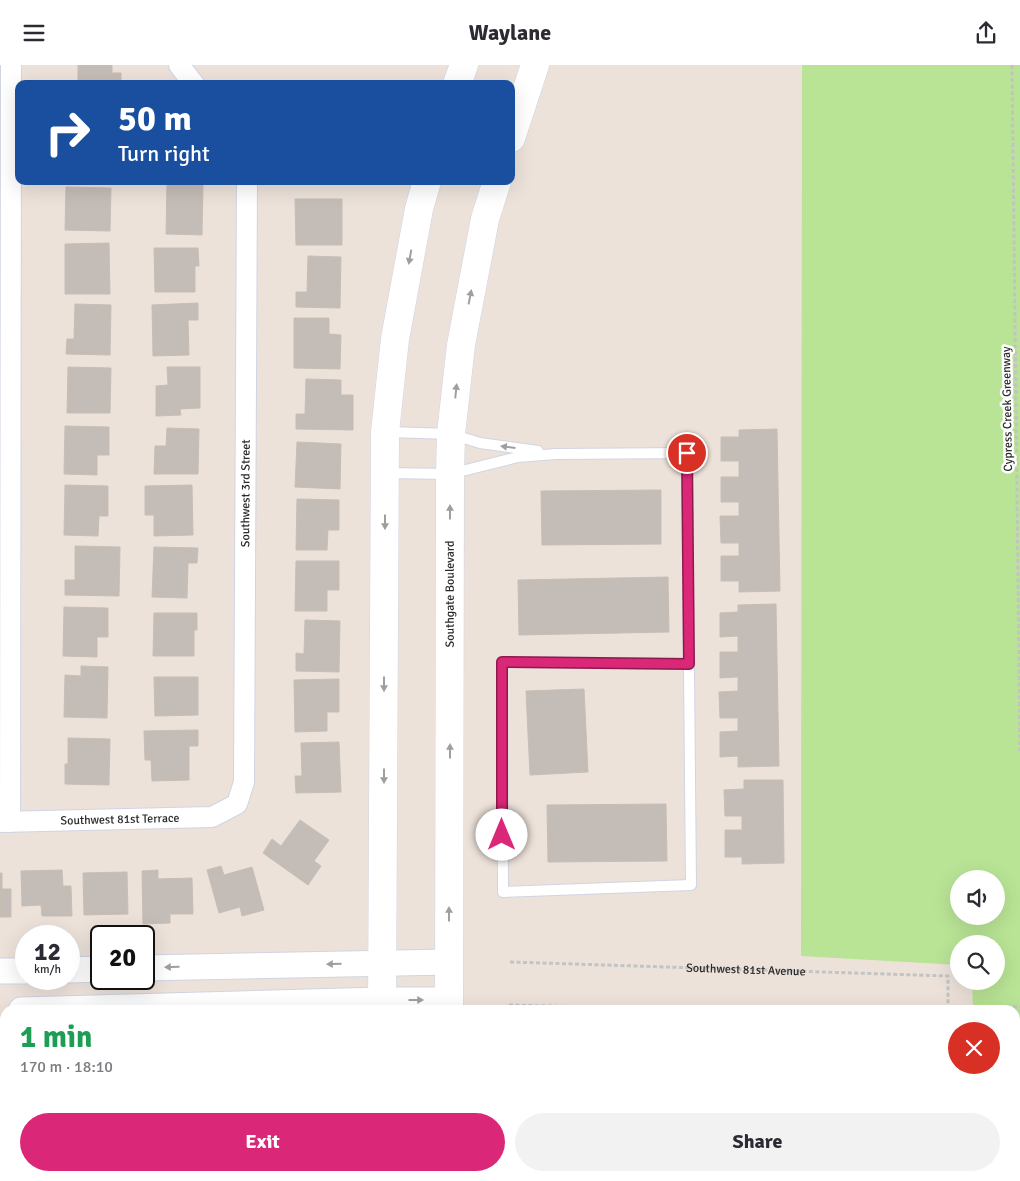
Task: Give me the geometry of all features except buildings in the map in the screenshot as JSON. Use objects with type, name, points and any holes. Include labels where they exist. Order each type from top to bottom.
[{"type":"main road","points":[[458,80],[464,65]]},
{"type":"main road","points":[[515,114],[519,91],[535,65]]},
{"type":"main road","points":[[382,1005],[385,432],[395,339],[419,209],[426,185]]},
{"type":"main road","name":"Southgate Boulevard","points":[[449,1005],[451,434],[461,345],[485,219],[496,185]]},
{"type":"street","points":[[5,822],[11,65]]},
{"type":"street","points":[[179,65],[191,80]]},
{"type":"street","name":"Southwest 3rd Street","points":[[237,804],[244,782],[247,185]]},
{"type":"street","name":"Southwest 81st Terrace","points":[[5,822],[212,817],[237,804]]},
{"type":"street","points":[[155,968],[449,962]]},
{"type":"street","points":[[0,971],[15,971]]},
{"type":"street","points":[[382,1005],[449,1005]]},
{"type":"lane","points":[[385,432],[451,434],[480,443],[556,454]]},
{"type":"lane","points":[[385,473],[450,474],[518,457],[556,454],[687,453],[689,664],[691,885],[503,892],[502,662],[689,664]]},
{"type":"path","name":"Cypress Creek Greenway","points":[[1012,65],[1020,753]]},
{"type":"path","name":"Southwest 81st Avenue","points":[[510,962],[948,976],[948,1005]]},
{"type":"green space","points":[[802,65],[1020,65],[1020,1005],[973,1005],[972,990],[1005,990],[1005,935],[950,935],[950,964],[801,956]]},
{"type":"route","points":[[502,835],[502,662],[689,664],[687,453]]}]
